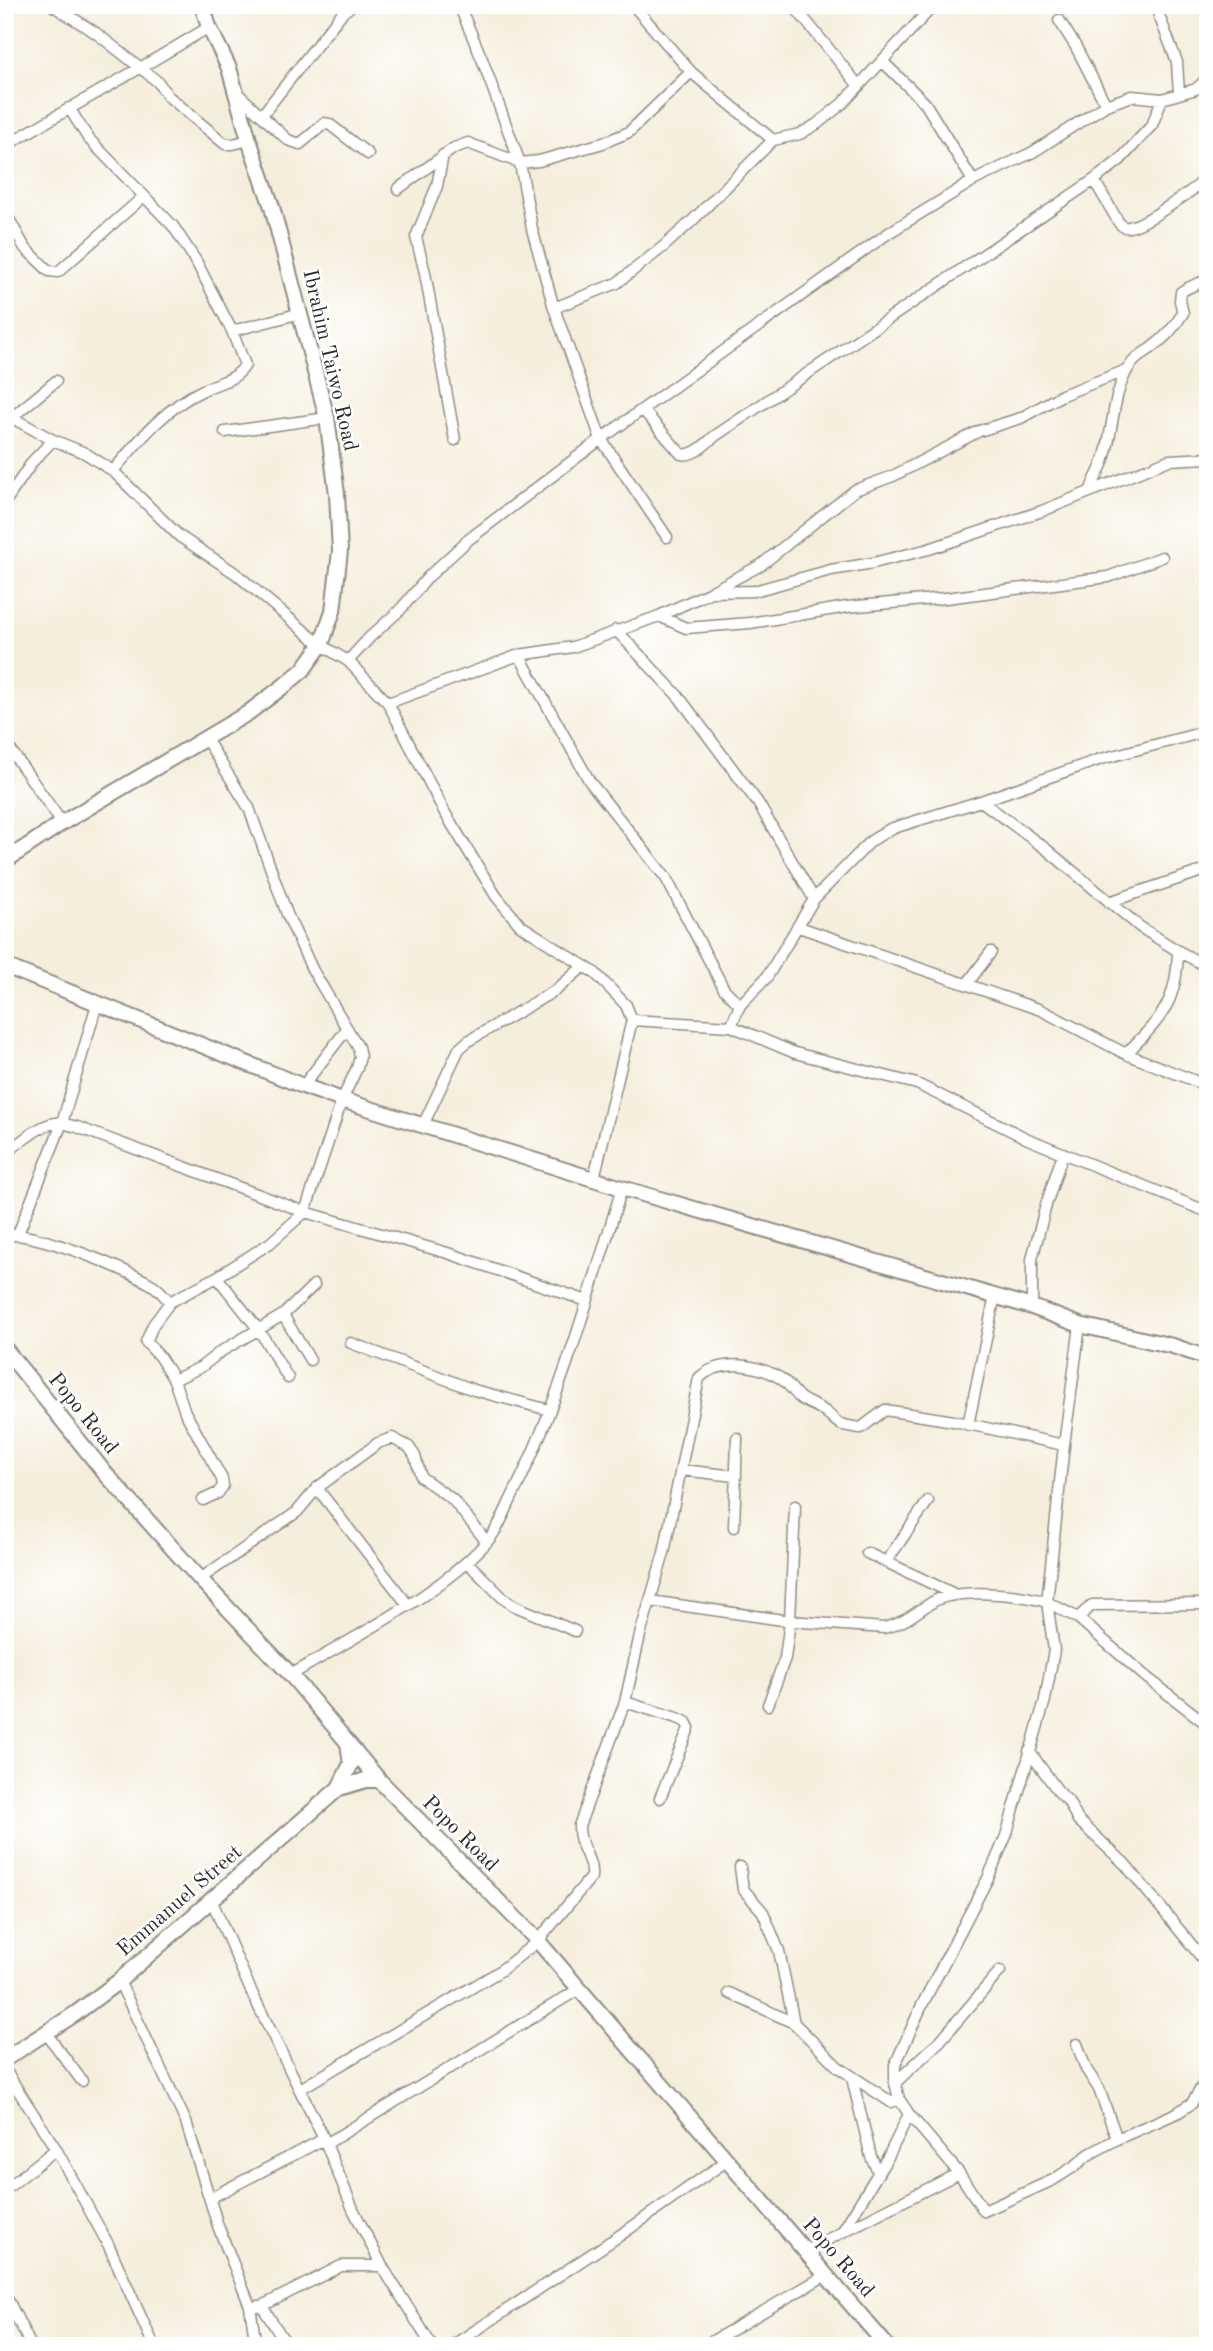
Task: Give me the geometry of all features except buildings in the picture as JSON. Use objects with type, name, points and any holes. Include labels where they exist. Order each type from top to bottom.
[{"type":"main road","name":"Ibrahim Taiwo Road","points":[[5,861],[62,823],[248,713],[285,685],[303,670],[321,645],[333,611],[340,551],[337,494],[327,418],[272,207],[229,68],[202,5]]},
{"type":"main road","points":[[5,967],[342,1100],[622,1188],[1032,1307],[1080,1325],[1173,1346],[1208,1357]]},
{"type":"main road","name":"Popo Road","points":[[5,1349],[104,1472],[291,1675],[379,1780],[538,1941],[887,2346]]},
{"type":"main road","points":[[339,1788],[351,1764],[348,1743]]},
{"type":"main road","name":"Emmanuel Street","points":[[5,2059],[75,2014],[119,1981],[339,1788],[366,1780],[379,1780]]},
{"type":"street","points":[[52,5],[96,33],[142,69],[225,144],[249,139]]},
{"type":"street","points":[[262,115],[342,13],[352,5]]},
{"type":"street","points":[[459,5],[482,58],[520,163],[532,229],[554,308],[601,439],[667,537]]},
{"type":"street","points":[[633,5],[691,72],[773,140]]},
{"type":"street","points":[[793,5],[859,86]]},
{"type":"street","points":[[554,308],[617,283],[692,221],[773,140],[800,134],[817,124],[883,62],[934,5]]},
{"type":"street","points":[[1155,5],[1177,62],[1179,94]]},
{"type":"street","points":[[1059,20],[1106,105]]},
{"type":"street","points":[[5,146],[142,69],[209,26]]},
{"type":"street","points":[[883,62],[925,103],[973,181]]},
{"type":"street","points":[[398,189],[443,155],[468,143],[520,163],[539,161],[604,142],[629,132],[691,72]]},
{"type":"street","points":[[348,661],[400,610],[429,576],[468,540],[601,439],[890,232],[973,181],[1033,152],[1106,105],[1132,96],[1162,99],[1196,89],[1208,78]]},
{"type":"street","points":[[237,93],[288,140],[300,144],[325,123],[330,124],[368,154]]},
{"type":"street","points":[[643,410],[681,454],[687,456],[695,453],[715,436],[1094,180],[1119,160],[1152,125],[1162,99]]},
{"type":"street","points":[[69,108],[88,138],[173,226],[197,261],[232,331],[245,365],[235,377],[201,390],[174,408],[147,431],[113,471]]},
{"type":"street","points":[[443,155],[437,186],[416,237],[425,273],[454,440]]},
{"type":"street","points":[[1094,180],[1119,223],[1125,227],[1131,227],[1153,215],[1204,180],[1208,201]]},
{"type":"street","points":[[5,212],[25,248],[49,271],[58,272],[143,197]]},
{"type":"street","points":[[1090,492],[1105,458],[1114,402],[1127,370],[1132,362],[1172,331],[1183,313],[1181,292],[1208,279]]},
{"type":"street","points":[[232,331],[301,313]]},
{"type":"street","points":[[388,703],[519,655],[573,647],[659,616],[761,565],[855,490],[893,476],[979,431],[1021,418],[1062,395],[1127,370]]},
{"type":"street","points":[[56,381],[8,416],[53,440],[85,453],[113,471],[179,536],[235,573],[321,645],[348,661],[388,703],[445,813],[496,896],[520,925],[584,966],[612,988],[626,1005],[632,1020],[594,1178]]},
{"type":"street","points":[[225,432],[327,418]]},
{"type":"street","points":[[5,502],[33,461],[53,440]]},
{"type":"street","points":[[711,592],[754,591],[831,570],[929,549],[1042,511],[1169,460],[1208,458]]},
{"type":"street","points":[[659,616],[686,628],[750,623],[847,607],[946,598],[1108,576],[1162,557]]},
{"type":"street","points":[[616,630],[679,697],[758,803],[814,899]]},
{"type":"street","points":[[519,655],[590,782],[666,878],[724,989],[740,1005]]},
{"type":"street","points":[[731,1026],[740,1005],[767,977],[814,899],[871,841],[890,829],[1101,759],[1208,731]]},
{"type":"street","points":[[203,1500],[221,1489],[222,1479],[185,1412],[174,1380],[159,1356],[146,1342],[153,1325],[170,1302],[217,1277],[270,1242],[305,1212],[342,1100],[360,1057],[358,1047],[313,969],[287,914],[249,808],[205,740]]},
{"type":"street","points":[[5,742],[62,823]]},
{"type":"street","points":[[981,801],[1046,849],[1140,927],[1208,967]]},
{"type":"street","points":[[1109,902],[1208,869]]},
{"type":"street","points":[[799,927],[1041,1010],[1126,1054],[1208,1086]]},
{"type":"street","points":[[1126,1054],[1160,1019],[1171,1000],[1177,973],[1178,951]]},
{"type":"street","points":[[967,984],[991,952]]},
{"type":"street","points":[[423,1125],[459,1049],[468,1041],[556,990],[584,966]]},
{"type":"street","points":[[18,1234],[62,1123],[97,1004]]},
{"type":"street","points":[[632,1020],[731,1026],[795,1053],[917,1083],[1028,1139],[1208,1212]]},
{"type":"street","points":[[303,1086],[347,1030]]},
{"type":"street","points":[[5,1153],[46,1126],[55,1122],[62,1123],[305,1212],[451,1254],[587,1301]]},
{"type":"street","points":[[1032,1307],[1032,1259],[1063,1153]]},
{"type":"street","points":[[291,1675],[429,1592],[487,1542],[504,1516],[526,1470],[549,1410],[622,1188]]},
{"type":"street","points":[[5,1237],[18,1234],[40,1238],[131,1274],[157,1287],[170,1302]]},
{"type":"street","points":[[217,1277],[259,1330],[288,1378]]},
{"type":"street","points":[[174,1380],[283,1315],[314,1285]]},
{"type":"street","points":[[968,1425],[995,1296]]},
{"type":"street","points":[[283,1315],[310,1360]]},
{"type":"street","points":[[1080,1325],[1047,1602],[1054,1650],[1045,1700],[1006,1836],[988,1878],[922,2005],[895,2065],[895,2083],[899,2099],[909,2114],[959,2173],[981,2209],[989,2211],[1053,2179],[1117,2139],[1177,2113],[1192,2103],[1208,2077]]},
{"type":"street","points":[[351,1343],[474,1390],[549,1410]]},
{"type":"street","points":[[300,2089],[500,1971],[538,1941],[591,1877],[592,1867],[579,1839],[579,1826],[625,1702],[664,1553],[699,1378],[707,1371],[717,1366],[767,1371],[783,1379],[802,1400],[825,1411],[838,1423],[853,1427],[861,1428],[885,1410],[1064,1445]]},
{"type":"street","points":[[200,1579],[297,1512],[317,1488],[378,1443],[392,1438],[409,1447],[415,1456],[421,1477],[452,1499],[487,1542]]},
{"type":"street","points":[[733,1527],[737,1438]]},
{"type":"street","points":[[681,1470],[736,1476]]},
{"type":"street","points":[[317,1488],[408,1605]]},
{"type":"street","points":[[886,1562],[928,1500]]},
{"type":"street","points":[[768,1705],[785,1658],[790,1622],[795,1506]]},
{"type":"street","points":[[867,1553],[952,1594]]},
{"type":"street","points":[[467,1562],[503,1598],[515,1606],[575,1631]]},
{"type":"street","points":[[650,1601],[790,1622],[884,1628],[899,1625],[931,1602],[952,1594],[1027,1596],[1047,1602],[1078,1618],[1146,1677],[1208,1725]]},
{"type":"street","points":[[1078,1618],[1092,1605],[1208,1604]]},
{"type":"street","points":[[625,1702],[681,1719],[689,1728],[660,1798]]},
{"type":"street","points":[[1029,1751],[1068,1801],[1078,1820],[1125,1864],[1208,1965]]},
{"type":"street","points":[[740,1867],[743,1889],[763,1912],[779,1951],[794,2023]]},
{"type":"street","points":[[211,1899],[251,1991],[325,2141],[353,2210],[382,2266],[432,2346]]},
{"type":"street","points":[[895,2083],[940,2041],[1000,1971]]},
{"type":"street","points":[[119,1981],[186,2122],[218,2226],[250,2306],[256,2346]]},
{"type":"street","points":[[210,2198],[325,2141],[579,1989]]},
{"type":"street","points":[[729,1993],[794,2023],[852,2078],[891,2102],[899,2099]]},
{"type":"street","points":[[46,2032],[82,2081]]},
{"type":"street","points":[[1077,2044],[1086,2069],[1099,2088],[1117,2139]]},
{"type":"street","points":[[5,2070],[56,2149],[108,2246],[154,2346]]},
{"type":"street","points":[[852,2078],[871,2157],[878,2172]]},
{"type":"street","points":[[842,2232],[888,2157],[909,2114]]},
{"type":"street","points":[[5,2190],[56,2149]]},
{"type":"street","points":[[452,2346],[622,2234],[728,2160]]},
{"type":"street","points":[[805,2251],[959,2173]]},
{"type":"street","points":[[250,2306],[262,2306],[341,2266],[382,2266]]},
{"type":"street","points":[[704,2346],[826,2275]]},
{"type":"street","points":[[5,2294],[31,2346]]},
{"type":"street","points":[[262,2306],[290,2346]]},
{"type":"street","points":[[723,2335],[730,2346]]}]
